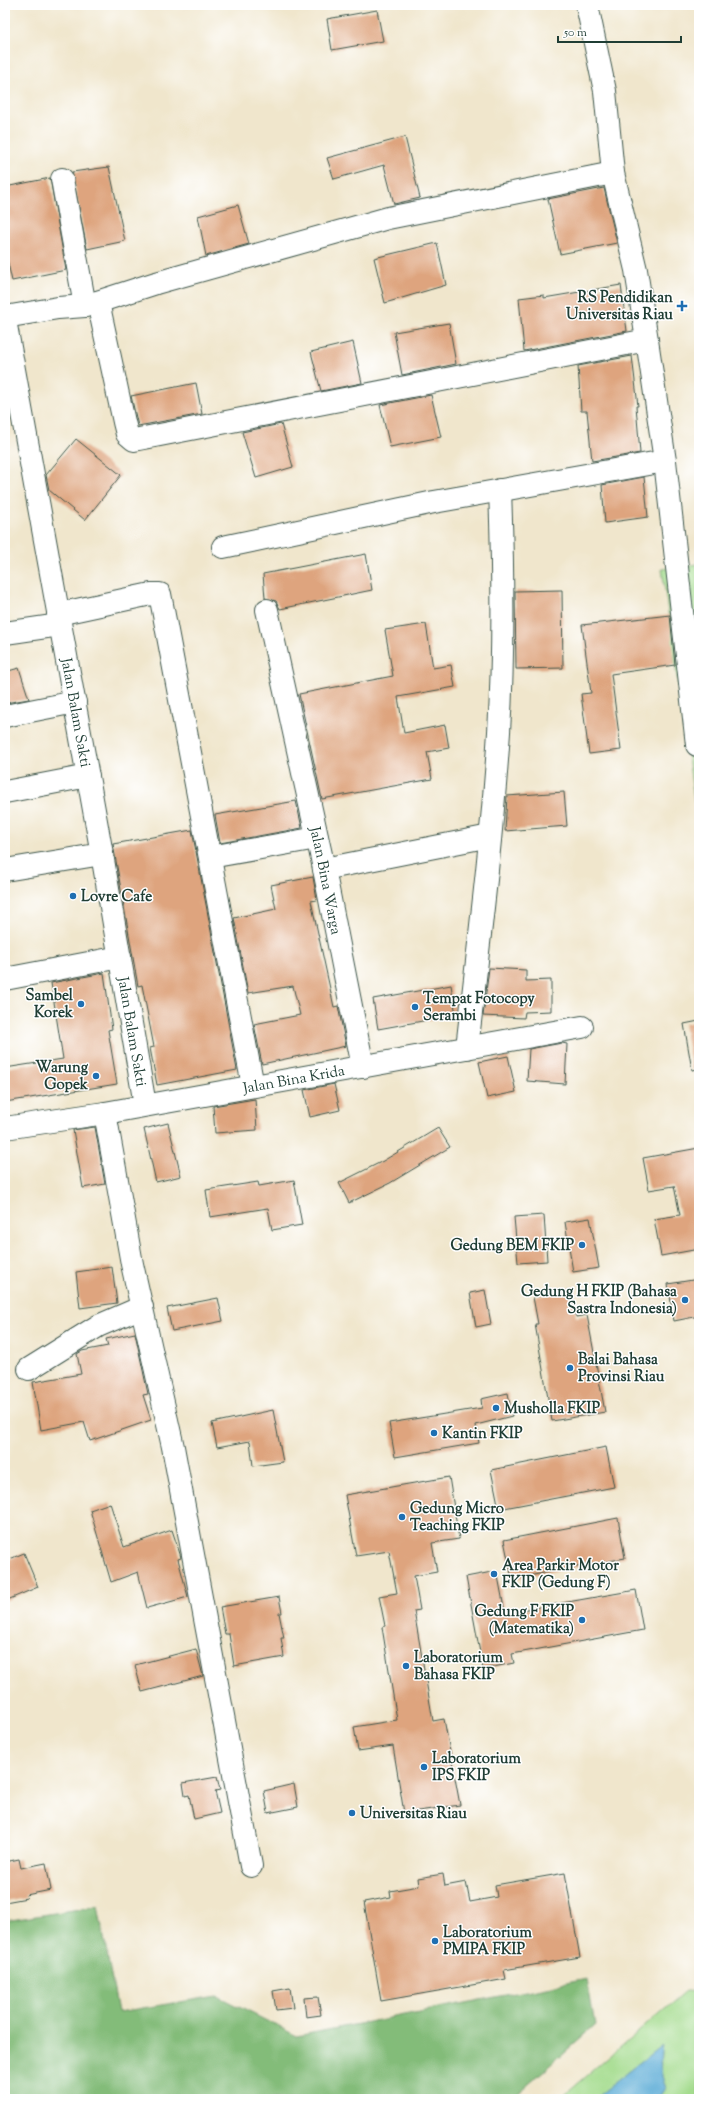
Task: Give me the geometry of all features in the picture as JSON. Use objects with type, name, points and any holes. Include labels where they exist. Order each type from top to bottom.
[{"type":"street","points":[[587,5],[605,90],[613,173],[636,270],[665,461],[697,745]]},
{"type":"street","points":[[5,317],[92,304],[156,282],[388,218],[613,173]]},
{"type":"street","points":[[62,179],[92,304],[127,434],[134,440],[647,340]]},
{"type":"street","name":"Jalan Balam Sakti","points":[[5,320],[8,348],[75,702],[145,1105]]},
{"type":"street","points":[[222,547],[434,502],[665,461]]},
{"type":"street","points":[[467,1048],[490,836],[499,731],[503,567],[500,490]]},
{"type":"street","points":[[5,633],[150,594],[160,594],[253,1086]]},
{"type":"street","name":"Jalan Bina Warga","points":[[267,610],[324,869],[363,1067]]},
{"type":"street","points":[[5,716],[75,702]]},
{"type":"street","points":[[5,792],[88,776]]},
{"type":"street","points":[[324,869],[490,836]]},
{"type":"street","points":[[210,857],[317,838]]},
{"type":"street","points":[[5,870],[102,854]]},
{"type":"street","points":[[5,979],[120,957]]},
{"type":"street","name":"Jalan Bina Krida","points":[[5,1128],[105,1113],[582,1027]]},
{"type":"street","points":[[105,1113],[142,1307],[173,1447],[251,1866]]},
{"type":"street","points":[[29,1369],[98,1326],[142,1307]]},
{"type":"green space","points":[[699,564],[699,836],[662,569]]},
{"type":"green space","points":[[98,1906],[118,2012],[217,1996],[297,2036],[587,1979],[595,2025],[512,2099],[5,2099],[5,1921]]},
{"type":"green space","points":[[686,1991],[699,1992],[699,2099],[659,2099],[666,2088],[661,2072],[661,2046],[593,2099],[560,2099]]},
{"type":"water","points":[[662,2045],[661,2067],[662,2077],[666,2088],[659,2099],[593,2099]]},
{"type":"building","points":[[377,10],[383,41],[332,50],[327,19]]},
{"type":"building","points":[[405,137],[420,198],[394,204],[384,165],[334,179],[327,158]]},
{"type":"building","points":[[109,167],[125,241],[87,249],[72,172]]},
{"type":"building","points":[[50,178],[66,270],[12,281],[5,250],[5,187]]},
{"type":"building","points":[[604,188],[617,243],[560,254],[548,199]]},
{"type":"building","points":[[238,205],[249,244],[206,256],[198,216]]},
{"type":"building","points":[[437,243],[446,285],[385,303],[374,258]]},
{"type":"building","points":[[621,285],[627,331],[524,351],[519,298],[544,295],[544,298]]},
{"type":"building","points":[[449,323],[456,364],[402,375],[394,332]]},
{"type":"building","points":[[353,342],[362,383],[321,391],[311,352]]},
{"type":"building","points":[[632,356],[638,406],[636,406],[640,453],[592,461],[587,411],[581,411],[578,366]]},
{"type":"building","points":[[196,383],[202,414],[138,426],[131,396]]},
{"type":"building","points":[[431,395],[441,437],[390,447],[380,405]]},
{"type":"building","points":[[281,424],[293,467],[256,478],[242,432]]},
{"type":"building","points":[[76,439],[121,475],[85,520],[49,490],[46,475]]},
{"type":"building","points":[[644,477],[648,517],[605,523],[602,485]]},
{"type":"building","points":[[366,554],[372,590],[280,609],[276,601],[265,598],[263,574]]},
{"type":"building","points":[[562,590],[563,668],[516,669],[515,591]]},
{"type":"building","points":[[670,615],[675,665],[611,674],[621,750],[589,754],[581,694],[591,693],[582,625]]},
{"type":"building","points":[[426,624],[433,668],[451,665],[455,687],[398,697],[404,733],[445,725],[449,748],[427,752],[432,779],[322,799],[299,694],[393,676],[385,630]]},
{"type":"building","points":[[19,668],[29,699],[5,703],[5,672]]},
{"type":"building","points":[[564,792],[567,826],[505,831],[507,796]]},
{"type":"building","points":[[296,801],[302,828],[220,843],[215,815]]},
{"type":"building","points":[[192,830],[237,1070],[157,1085],[150,1048],[154,1047],[142,985],[138,986],[113,844]]},
{"type":"building","points":[[313,877],[317,900],[311,901],[334,1007],[338,1006],[346,1046],[262,1064],[254,1024],[300,1015],[293,986],[248,993],[234,918],[276,909],[271,885]]},
{"type":"building","points":[[489,968],[526,970],[526,981],[551,980],[551,1011],[525,1012],[524,1018],[483,1016]]},
{"type":"building","points":[[104,973],[112,1029],[108,1030],[117,1084],[5,1102],[5,1068],[63,1059],[51,983]]},
{"type":"building","name":"Tempat Fotocopy Serambi","points":[[451,985],[456,1015],[378,1029],[373,999]]},
{"type":"building","points":[[699,1021],[699,1069],[692,1070],[684,1024]]},
{"type":"building","points":[[562,1043],[567,1044],[565,1084],[527,1081],[529,1049]]},
{"type":"building","points":[[508,1056],[516,1092],[487,1098],[479,1062]]},
{"type":"building","points":[[334,1084],[340,1110],[310,1117],[304,1090]]},
{"type":"building","points":[[255,1099],[257,1130],[215,1133],[213,1106]]},
{"type":"building","points":[[168,1123],[181,1176],[156,1182],[144,1129]]},
{"type":"building","points":[[95,1127],[105,1184],[83,1188],[73,1130]]},
{"type":"building","points":[[438,1128],[450,1147],[390,1183],[349,1203],[339,1183],[383,1161]]},
{"type":"building","points":[[699,1148],[699,1183],[696,1183],[699,1200],[699,1249],[661,1256],[654,1219],[680,1215],[674,1186],[649,1190],[643,1158]]},
{"type":"building","points":[[294,1180],[302,1225],[272,1230],[268,1208],[210,1217],[206,1190],[258,1182],[259,1186]]},
{"type":"building","points":[[544,1215],[547,1261],[518,1263],[514,1217]]},
{"type":"building","name":"Gedung BEM FKIP","points":[[590,1218],[599,1268],[573,1272],[565,1222]]},
{"type":"building","points":[[112,1267],[117,1303],[80,1308],[76,1272]]},
{"type":"building","name":"Gedung H FKIP (Bahasa Sastra Indonesia)","points":[[699,1279],[699,1316],[674,1321],[668,1284]]},
{"type":"building","points":[[485,1290],[491,1324],[476,1327],[470,1293]]},
{"type":"building","name":"Balai Bahasa Provinsi Riau","points":[[572,1290],[576,1317],[587,1315],[605,1412],[552,1421],[535,1324],[538,1324],[533,1297]]},
{"type":"building","points":[[218,1298],[223,1321],[172,1331],[167,1308]]},
{"type":"building","points":[[135,1333],[148,1394],[143,1395],[151,1420],[90,1441],[84,1422],[41,1430],[33,1382],[81,1374],[77,1354],[82,1351],[108,1346],[106,1339]]},
{"type":"building","name":"Kantin FKIP","points":[[508,1393],[512,1416],[476,1425],[479,1443],[395,1457],[389,1423],[482,1408],[481,1399]]},
{"type":"building","points":[[273,1410],[283,1462],[253,1466],[250,1441],[217,1447],[212,1423]]},
{"type":"building","points":[[606,1447],[614,1487],[499,1509],[491,1470]]},
{"type":"building","points":[[449,1477],[459,1539],[432,1543],[437,1572],[414,1576],[420,1610],[414,1611],[433,1721],[444,1719],[460,1805],[404,1813],[393,1746],[358,1751],[354,1727],[397,1720],[382,1627],[385,1626],[379,1596],[397,1593],[389,1551],[356,1556],[345,1495]]},
{"type":"building","points":[[110,1503],[124,1547],[172,1530],[181,1558],[178,1559],[188,1597],[147,1608],[138,1572],[111,1582],[90,1510]]},
{"type":"building","name":"Gedung F FKIP (Matematika)","points":[[618,1518],[625,1558],[512,1579],[504,1540]]},
{"type":"building","points":[[24,1553],[38,1587],[5,1601],[5,1561]]},
{"type":"building","points":[[497,1571],[505,1613],[636,1590],[643,1630],[512,1654],[514,1663],[483,1669],[466,1577]]},
{"type":"building","points":[[279,1597],[282,1613],[279,1613],[284,1638],[281,1638],[284,1657],[234,1666],[229,1634],[225,1634],[220,1607]]},
{"type":"building","points":[[196,1649],[203,1676],[142,1692],[135,1665]]},
{"type":"building","points":[[217,1777],[220,1790],[215,1791],[220,1813],[194,1819],[189,1795],[185,1796],[183,1783]]},
{"type":"building","points":[[294,1784],[298,1807],[268,1813],[264,1791]]},
{"type":"building","points":[[19,1859],[21,1868],[46,1863],[51,1890],[26,1895],[27,1898],[5,1902],[5,1862]]},
{"type":"building","name":"Laboratorium PMIPA FKIP","points":[[565,1873],[580,1957],[504,1970],[506,1979],[381,2001],[364,1902],[391,1897],[390,1891],[419,1886],[418,1878],[443,1874],[445,1886],[466,1882],[470,1902],[497,1897],[495,1885]]},
{"type":"building","points":[[290,1988],[293,2008],[276,2010],[273,1991]]},
{"type":"building","points":[[318,1997],[321,2015],[306,2017],[304,1998]]},
{"type":"place","name":"RS Pendidikan Universitas Riau","points":[[682,306]]},
{"type":"place","name":"Lovre Cafe","points":[[73,896]]},
{"type":"place","name":"Sambel Korek","points":[[81,1004]]},
{"type":"place","name":"Tempat Fotocopy Serambi","points":[[415,1007]]},
{"type":"place","name":"Warung Gopek","points":[[96,1076]]},
{"type":"place","name":"Gedung BEM FKIP","points":[[582,1245]]},
{"type":"place","name":"Gedung H FKIP (Bahasa Sastra Indonesia)","points":[[685,1300]]},
{"type":"place","name":"Balai Bahasa Provinsi Riau","points":[[570,1368]]},
{"type":"place","name":"Musholla FKIP","points":[[496,1408]]},
{"type":"place","name":"Kantin FKIP","points":[[434,1433]]},
{"type":"place","name":"Gedung Micro Teaching FKIP","points":[[402,1517]]},
{"type":"place","name":"Area Parkir Motor FKIP (Gedung F)","points":[[494,1574]]},
{"type":"place","name":"Gedung F FKIP (Matematika)","points":[[582,1620]]},
{"type":"place","name":"Laboratorium Bahasa FKIP","points":[[406,1666]]},
{"type":"place","name":"Laboratorium IPS FKIP","points":[[424,1767]]},
{"type":"place","name":"Universitas Riau","points":[[352,1813]]},
{"type":"place","name":"Laboratorium PMIPA FKIP","points":[[435,1941]]}]
